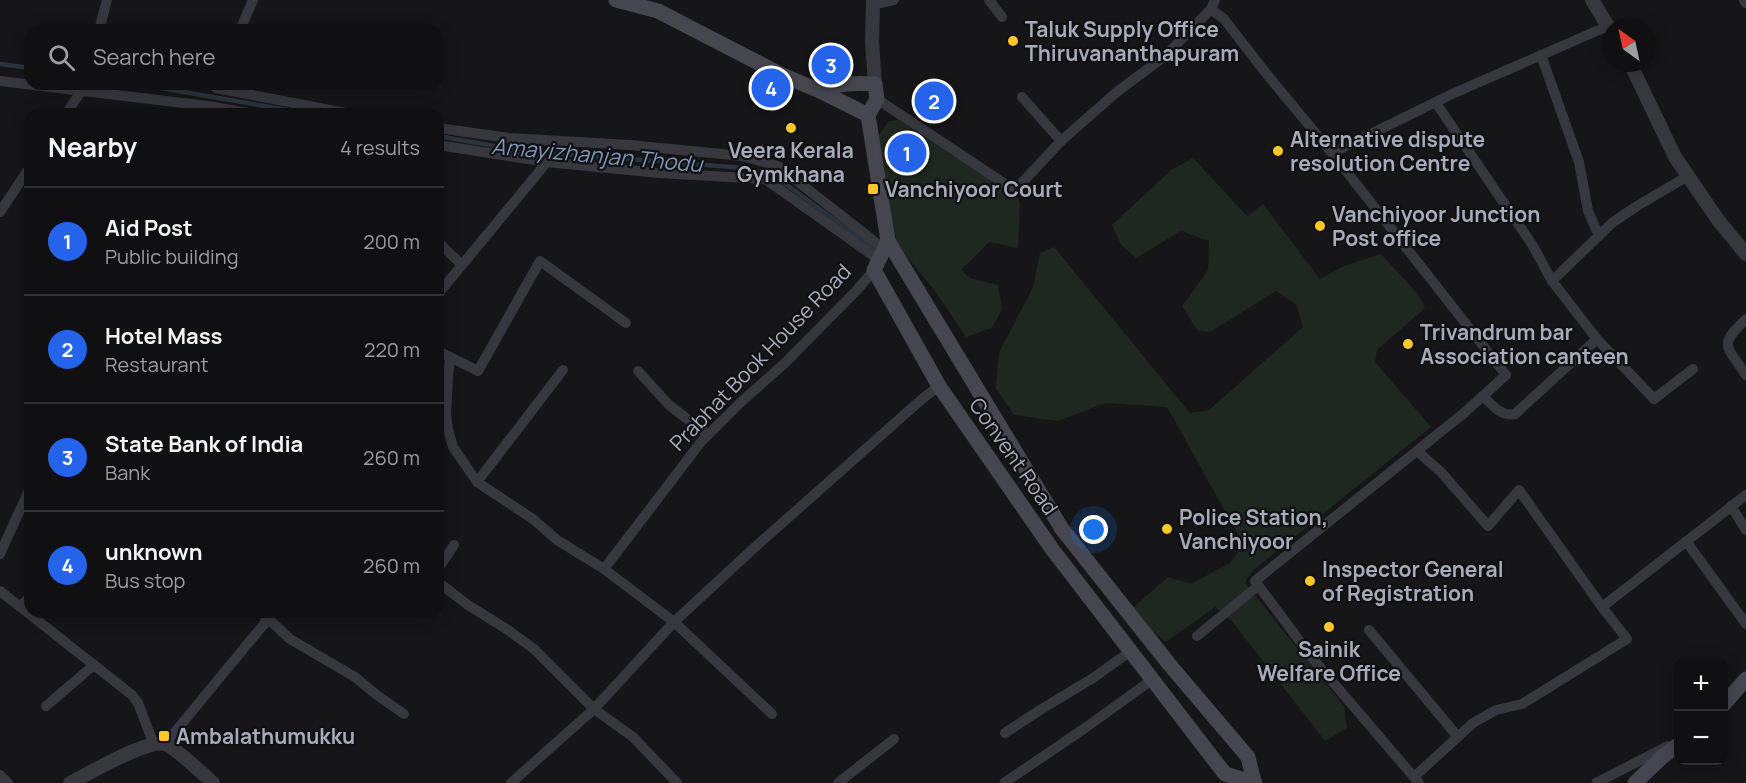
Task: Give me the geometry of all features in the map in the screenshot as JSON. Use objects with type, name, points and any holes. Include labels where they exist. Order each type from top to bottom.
[{"type":"main road","points":[[616,0],[658,11],[782,75],[868,115],[877,99],[874,84],[833,85],[820,91]]},
{"type":"main road","name":"Convent Road","points":[[868,115],[881,255],[890,300],[939,386],[1053,549],[1225,774],[1254,783]]},
{"type":"main road","points":[[881,255],[1062,529],[1169,664],[1248,757],[1254,783]]},
{"type":"main road","points":[[1728,699],[1746,679]]},
{"type":"main road","points":[[1635,783],[1674,747]]},
{"type":"street","points":[[101,24],[107,0]]},
{"type":"street","points":[[243,24],[253,0]]},
{"type":"street","points":[[874,84],[873,3],[894,0]]},
{"type":"street","points":[[989,0],[1002,17]]},
{"type":"street","points":[[1592,0],[1603,18]]},
{"type":"street","points":[[877,99],[1008,186],[1018,187],[1061,141],[1118,91],[1165,56],[1213,4],[1332,153],[1506,375],[1418,451],[1254,581],[1313,659],[1416,780],[1458,736],[1488,714],[1522,704],[1627,639],[1519,490],[1488,526],[1441,472],[1418,451]]},
{"type":"street","points":[[1332,153],[1452,94],[1602,31]]},
{"type":"street","points":[[1541,55],[1579,162],[1588,211],[1599,236]]},
{"type":"street","points":[[1634,72],[1675,157],[1718,220],[1746,254]]},
{"type":"street","points":[[0,81],[24,83]]},
{"type":"street","points":[[70,108],[82,90]]},
{"type":"street","points":[[100,90],[195,108]]},
{"type":"street","points":[[207,108],[215,90]]},
{"type":"street","points":[[236,90],[322,108]]},
{"type":"street","points":[[1022,97],[1061,141]]},
{"type":"street","points":[[1436,103],[1533,246],[1552,281],[1597,339],[1654,399],[1693,369]]},
{"type":"street","points":[[444,129],[509,138],[630,145],[742,156],[777,166],[881,255]]},
{"type":"street","points":[[444,146],[548,162],[659,173],[765,179],[881,255]]},
{"type":"street","points":[[444,287],[548,162]]},
{"type":"street","points":[[0,212],[24,176]]},
{"type":"street","points":[[1552,281],[1612,223],[1688,176]]},
{"type":"street","points":[[444,248],[462,265]]},
{"type":"street","name":"Prabhat Book House Road","points":[[604,569],[708,435],[785,363],[857,290],[881,255]]},
{"type":"street","points":[[444,354],[478,370],[540,261],[626,323]]},
{"type":"street","points":[[1746,318],[1730,334],[1727,341],[1728,349],[1746,375]]},
{"type":"street","points":[[1483,396],[1504,414],[1515,414],[1597,339]]},
{"type":"street","points":[[444,399],[450,358]]},
{"type":"street","points":[[477,482],[563,369]]},
{"type":"street","points":[[638,371],[669,405],[708,435]]},
{"type":"street","points":[[511,783],[594,709],[674,622],[754,548],[939,386]]},
{"type":"street","points":[[444,418],[453,447],[477,482],[533,519],[557,540],[604,569],[674,622],[772,714]]},
{"type":"street","points":[[1602,607],[1746,495]]},
{"type":"street","points":[[0,554],[24,501]]},
{"type":"street","points":[[1731,506],[1746,530]]},
{"type":"street","points":[[1686,541],[1746,624]]},
{"type":"street","points":[[444,560],[454,545]]},
{"type":"street","points":[[1197,636],[1258,586]]},
{"type":"street","points":[[444,587],[534,649],[594,709],[633,737],[676,783]]},
{"type":"street","points":[[0,591],[24,610]]},
{"type":"street","points":[[20,607],[24,603]]},
{"type":"street","points":[[34,618],[132,695],[160,745],[181,755],[213,783]]},
{"type":"street","points":[[70,783],[129,753],[160,745],[263,618]]},
{"type":"street","points":[[268,618],[290,639],[355,677],[404,714]]},
{"type":"street","points":[[1369,630],[1458,736]]},
{"type":"street","points":[[1005,733],[1093,678],[1131,651]]},
{"type":"street","points":[[46,706],[94,665]]},
{"type":"street","points":[[1004,783],[1153,679]]},
{"type":"street","points":[[838,783],[894,739]]},
{"type":"street","points":[[1596,783],[1674,745]]},
{"type":"street","points":[[0,775],[8,783]]},
{"type":"shaded area","points":[[899,120],[951,155],[1012,182],[1020,203],[1018,248],[989,242],[961,270],[970,278],[998,285],[1002,309],[992,328],[966,337],[935,291],[895,242],[878,136],[889,121]]},
{"type":"shaded area","points":[[1193,158],[1247,216],[1263,204],[1320,279],[1344,266],[1381,254],[1418,294],[1425,308],[1377,350],[1375,362],[1431,427],[1252,571],[1245,583],[1344,706],[1347,728],[1325,741],[1231,620],[1215,607],[1166,642],[1145,625],[1134,607],[1168,577],[1191,584],[1230,563],[1244,545],[1167,407],[1105,403],[1058,421],[1014,415],[996,388],[999,353],[1033,287],[1040,253],[1054,247],[1190,413],[1209,410],[1303,327],[1296,304],[1276,291],[1210,332],[1197,330],[1182,306],[1208,270],[1209,241],[1181,231],[1136,258],[1121,245],[1112,225],[1171,170]]},
{"type":"waterway","name":"Amayizhanjan Thodu","points":[[0,64],[24,67]]},
{"type":"waterway","name":"Amayizhanjan Thodu","points":[[172,90],[276,108]]},
{"type":"waterway","name":"Amayizhanjan Thodu","points":[[444,137],[523,151],[745,168],[776,177],[876,250]]},
{"type":"place","name":"Taluk Supply Office Thiruvananthapuram","points":[[1013,41]]},
{"type":"place","name":"State Bank of India","points":[[831,65]]},
{"type":"place","name":"unknown","points":[[771,88]]},
{"type":"place","name":"Hotel Mass","points":[[934,101]]},
{"type":"place","name":"Veera Kerala Gymkhana","points":[[791,128]]},
{"type":"place","name":"Alternative dispute resolution Centre","points":[[1278,151]]},
{"type":"place","name":"Aid Post","points":[[907,153]]},
{"type":"place","name":"Vanchiyoor Court","points":[[873,189]]},
{"type":"place","name":"Vanchiyoor Junction Post office","points":[[1320,226]]},
{"type":"place","name":"Trivandrum bar Association canteen","points":[[1408,344]]},
{"type":"place","name":"Police Station, Vanchiyoor","points":[[1167,529]]},
{"type":"place","name":"Inspector General of Registration","points":[[1310,581]]},
{"type":"place","name":"Sainik Welfare Office","points":[[1329,627]]},
{"type":"place","name":"Ambalathumukku","points":[[164,736]]}]
